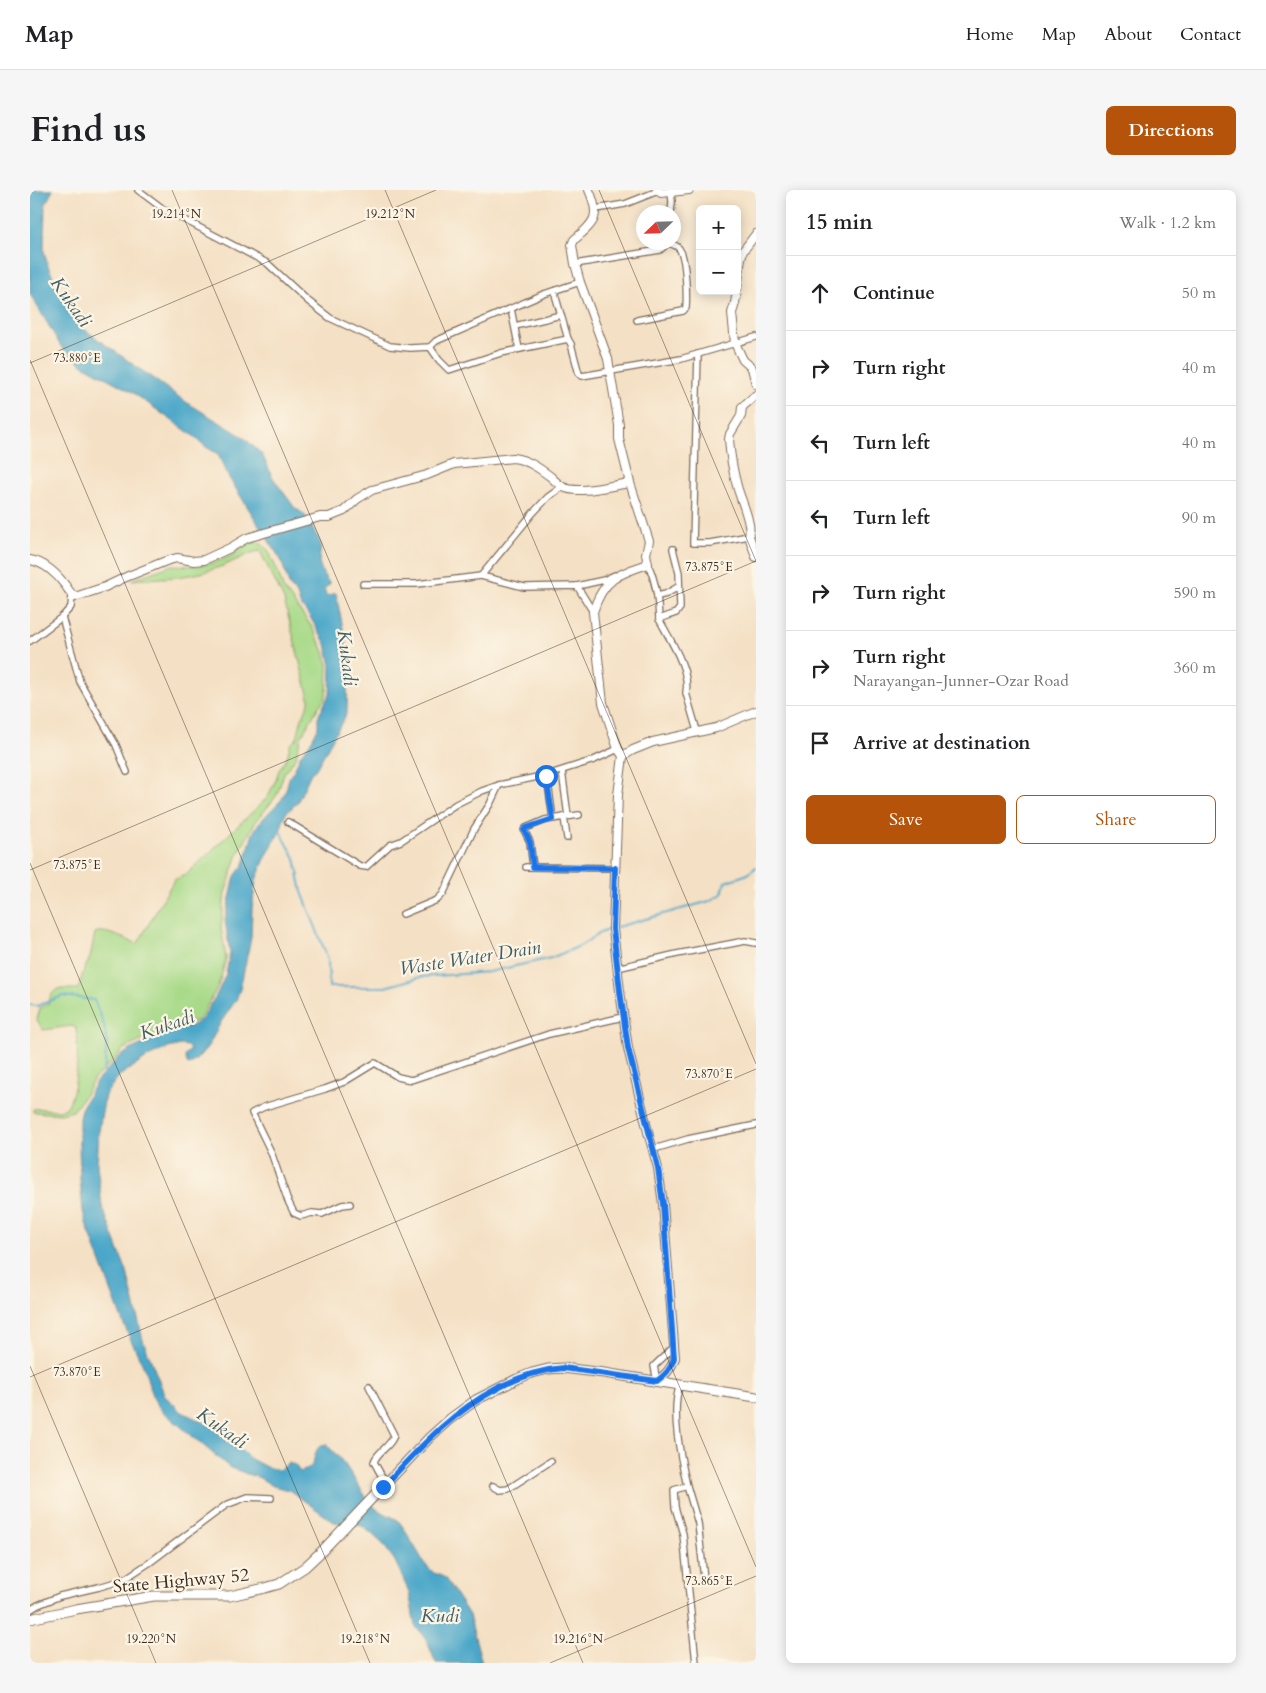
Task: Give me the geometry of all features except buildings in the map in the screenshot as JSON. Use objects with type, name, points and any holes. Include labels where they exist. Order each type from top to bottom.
[{"type":"main road","name":"State Highway 52","points":[[30,1620],[76,1609],[154,1596],[230,1596],[279,1584],[306,1567],[430,1437],[450,1419],[476,1400],[517,1379],[548,1369],[563,1368],[756,1397]]},
{"type":"street","points":[[138,190],[162,208],[267,263],[308,301],[330,318],[390,346],[430,347],[436,341],[554,291],[580,282]]},
{"type":"street","points":[[589,190],[596,209],[595,218],[574,240],[572,245],[575,264],[608,359],[620,425],[619,439],[630,483],[649,541],[646,554],[658,596],[659,619],[680,657],[687,686],[686,692],[698,731]]},
{"type":"street","points":[[596,209],[625,204],[658,191],[689,190]]},
{"type":"street","points":[[671,192],[672,205]]},
{"type":"street","points":[[741,258],[743,251],[756,234]]},
{"type":"street","points":[[575,264],[660,250]]},
{"type":"street","points":[[637,320],[683,311],[686,308],[684,259],[681,250]]},
{"type":"street","points":[[554,291],[568,339],[572,344],[579,374],[582,376],[681,358],[756,337]]},
{"type":"street","points":[[736,295],[732,313],[735,344],[743,360],[752,368],[756,384]]},
{"type":"street","points":[[511,309],[519,349]]},
{"type":"street","points":[[515,326],[561,315]]},
{"type":"street","points":[[430,347],[449,370],[501,353],[568,339]]},
{"type":"street","points":[[698,354],[693,543],[710,543],[749,536]]},
{"type":"street","points":[[756,395],[742,407],[741,416],[729,439],[737,486],[750,526],[749,536],[756,557]]},
{"type":"street","points":[[72,596],[79,596],[104,587],[166,561],[177,558],[194,561],[204,560],[247,538],[320,517],[330,517],[344,511],[357,499],[372,490],[460,463],[513,458],[523,459],[544,471],[562,487],[585,490],[630,483]]},
{"type":"street","points":[[481,576],[533,513],[548,497],[562,487]]},
{"type":"street","points":[[659,619],[678,611],[680,608],[679,573],[673,549]]},
{"type":"street","points":[[30,560],[44,566],[54,574],[65,585],[72,596],[70,607],[62,617],[30,641]]},
{"type":"street","points":[[363,584],[416,584],[481,576],[524,587],[577,586],[604,580],[648,564]]},
{"type":"street","points":[[620,574],[606,586],[597,598],[593,612],[603,703],[618,749],[623,756],[618,795],[613,929],[617,968],[628,1048],[649,1136],[654,1149],[663,1204],[674,1347],[674,1358],[672,1366],[657,1381],[654,1366],[657,1361],[674,1347]]},
{"type":"street","points":[[577,586],[593,612]]},
{"type":"street","points":[[658,596],[678,587]]},
{"type":"street","points":[[62,617],[80,682],[116,745],[127,772]]},
{"type":"street","points":[[623,756],[653,742],[716,728],[756,711]]},
{"type":"street","points":[[288,822],[360,866],[366,867],[390,845],[401,841],[456,804],[482,791],[499,785],[546,776],[594,760],[618,749]]},
{"type":"street","points":[[562,770],[568,838]]},
{"type":"street","points":[[546,776],[553,819]]},
{"type":"street","points":[[403,914],[437,900],[443,894],[474,829],[490,804],[499,785]]},
{"type":"street","points":[[579,815],[553,819],[524,830],[530,842],[530,867],[615,868]]},
{"type":"street","points":[[617,968],[745,941],[756,943]]},
{"type":"street","points":[[350,1204],[342,1205],[322,1214],[312,1213],[301,1216],[294,1213],[271,1152],[252,1113],[264,1107],[344,1082],[371,1063],[379,1064],[398,1077],[411,1080],[549,1034],[623,1017]]},
{"type":"street","points":[[654,1149],[688,1139],[756,1125]]},
{"type":"street","points":[[680,1385],[676,1402],[681,1461],[698,1523],[704,1579]]},
{"type":"street","points":[[369,1386],[394,1435],[393,1439],[376,1456],[374,1462],[385,1485]]},
{"type":"street","points":[[493,1486],[500,1490],[508,1489],[551,1461]]},
{"type":"street","points":[[687,1486],[674,1490],[674,1507],[683,1534],[696,1663]]},
{"type":"street","points":[[30,1610],[60,1596],[99,1588],[123,1580],[226,1505],[247,1497],[271,1498]]},
{"type":"green space","points":[[248,543],[260,543],[268,550],[283,588],[312,627],[322,647],[328,664],[327,689],[325,699],[301,737],[296,757],[284,773],[277,795],[255,823],[238,854],[225,893],[221,928],[226,958],[217,988],[198,1020],[163,1031],[123,1049],[94,1079],[73,1111],[61,1114],[33,1112],[33,1109],[59,1110],[66,1108],[73,1091],[77,1069],[76,1028],[72,1026],[43,1030],[37,1020],[40,1008],[48,1004],[51,995],[57,989],[78,989],[90,958],[95,933],[110,933],[138,943],[174,880],[187,874],[267,798],[287,757],[290,745],[297,738],[309,698],[284,600],[260,551],[201,573],[178,577],[131,580],[172,565],[195,566],[213,563],[233,555]]},
{"type":"water","points":[[30,190],[53,190],[45,205],[44,251],[48,266],[74,322],[186,402],[242,436],[262,454],[273,478],[295,508],[304,514],[321,545],[319,562],[323,574],[330,584],[324,589],[327,596],[336,593],[348,653],[347,713],[316,769],[311,773],[297,803],[286,813],[280,831],[256,880],[252,908],[251,938],[236,1000],[221,1022],[209,1045],[196,1060],[188,1065],[185,1056],[190,1050],[188,1046],[181,1045],[168,1048],[150,1056],[119,1076],[105,1095],[99,1131],[97,1165],[102,1206],[127,1272],[143,1340],[165,1396],[182,1412],[211,1426],[231,1445],[243,1451],[251,1459],[266,1467],[279,1470],[288,1463],[295,1465],[300,1472],[311,1466],[319,1447],[327,1445],[344,1463],[370,1503],[378,1510],[398,1520],[425,1564],[434,1573],[444,1577],[449,1584],[469,1615],[482,1663],[436,1663],[426,1639],[415,1626],[409,1592],[395,1561],[383,1544],[362,1526],[334,1522],[289,1490],[273,1486],[260,1478],[229,1467],[160,1409],[152,1396],[145,1370],[124,1325],[87,1226],[83,1211],[80,1180],[79,1119],[81,1109],[96,1082],[120,1056],[169,1032],[191,1026],[202,1019],[217,994],[226,974],[230,953],[225,920],[235,876],[244,864],[253,833],[259,823],[282,799],[289,778],[301,754],[310,743],[318,728],[318,717],[330,693],[331,665],[326,644],[300,604],[297,594],[290,587],[281,560],[226,473],[218,454],[132,392],[83,365],[62,348],[30,294]]},
{"type":"waterway","name":"Waste Water Drain","points":[[280,831],[295,858],[302,892],[328,959],[329,987],[385,987],[421,977],[489,972],[551,958],[580,946],[610,929]]},
{"type":"waterway","name":"Waste Water Drain","points":[[617,927],[710,901],[722,894],[725,882],[748,874],[756,867]]},
{"type":"waterway","points":[[30,1005],[37,1006],[63,996],[94,1000],[104,1025],[107,1042],[104,1074]]},
{"type":"route","points":[[383,1487],[430,1437],[450,1419],[476,1400],[517,1379],[548,1369],[563,1368],[657,1381],[672,1366],[674,1358],[663,1204],[658,1168],[628,1048],[623,1017],[613,929],[615,868],[533,867],[530,842],[524,830],[545,820],[553,819],[546,776]]},
{"type":"water label","name":"Kukadi","points":[[71,302]]},
{"type":"water label","name":"Kukadi","points":[[347,658]]},
{"type":"water label","name":"Kukadi","points":[[167,1025]]},
{"type":"water label","name":"Kukadi","points":[[222,1428]]},
{"type":"water label","name":"Kudi","points":[[440,1616]]}]
